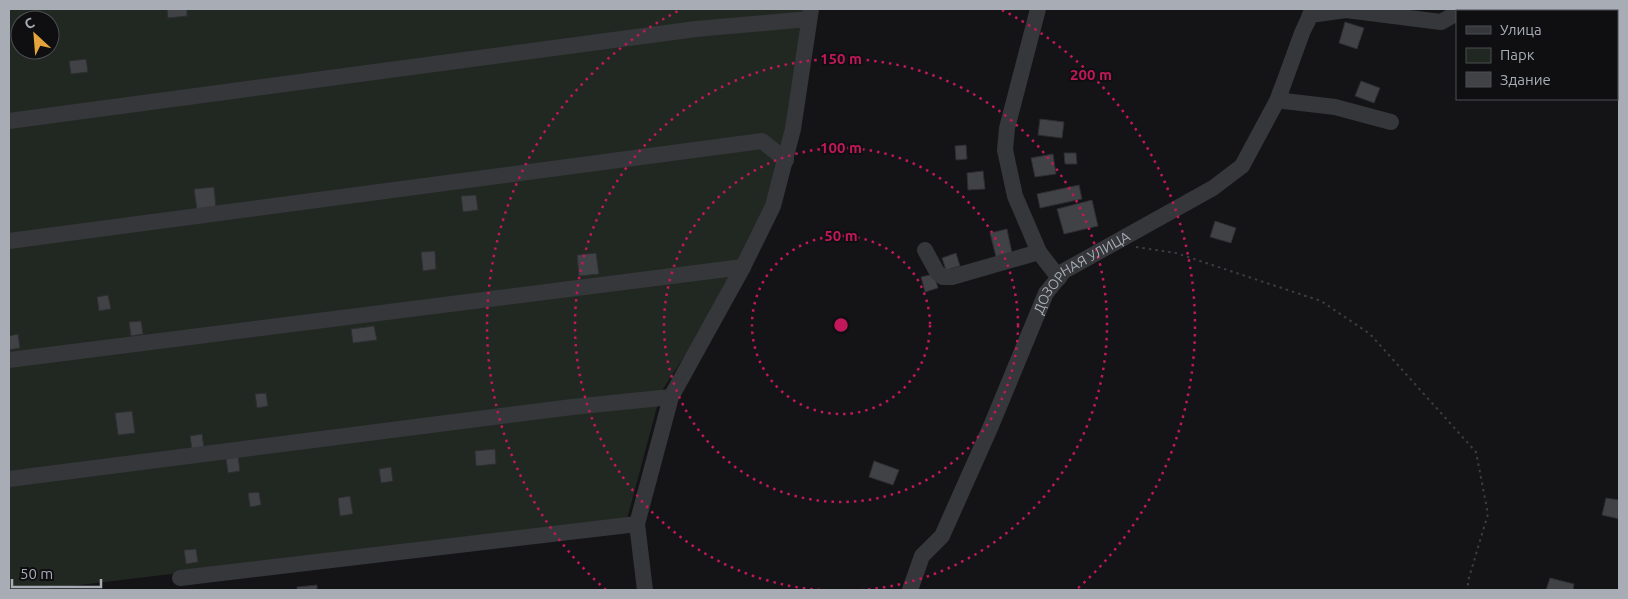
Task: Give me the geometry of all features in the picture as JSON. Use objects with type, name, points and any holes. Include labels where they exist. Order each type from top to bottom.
[{"type":"street","points":[[1038,9],[1007,128],[1005,150],[1015,196],[1039,252],[1059,278]]},
{"type":"street","points":[[1312,12],[1346,10],[1441,22],[1456,13]]},
{"type":"street","name":"ДОЗОРНАЯ УЛИЦА","points":[[910,590],[922,556],[942,536],[991,426],[1046,293],[1064,272],[1213,188],[1242,166],[1278,99],[1312,12]]},
{"type":"street","points":[[9,120],[810,14],[793,129],[773,206],[743,267],[671,397],[637,524],[645,590]]},
{"type":"street","points":[[1278,99],[1335,107],[1391,122]]},
{"type":"street","points":[[9,241],[762,141],[786,160]]},
{"type":"street","points":[[924,250],[937,272],[943,277],[952,277],[1039,252]]},
{"type":"street","points":[[9,360],[743,267]]},
{"type":"street","points":[[9,480],[572,407],[671,397]]},
{"type":"street","points":[[180,578],[637,524]]},
{"type":"path","points":[[1114,243],[1176,253],[1321,301],[1370,334],[1476,452],[1488,514],[1468,581],[1468,590]]},
{"type":"green space","points":[[9,9],[811,9],[793,129],[743,267],[661,392],[627,519],[38,590],[9,590]]},
{"type":"building","points":[[167,9],[187,9],[187,16],[168,18]]},
{"type":"building","points":[[1345,22],[1364,28],[1357,49],[1339,43]]},
{"type":"building","points":[[86,59],[88,72],[71,74],[69,61]]},
{"type":"building","points":[[1361,81],[1380,88],[1374,103],[1355,96]]},
{"type":"building","points":[[1040,119],[1064,122],[1062,138],[1038,135]]},
{"type":"building","points":[[966,145],[967,159],[956,160],[955,146]]},
{"type":"building","points":[[1064,153],[1076,153],[1077,164],[1065,164]]},
{"type":"building","points":[[1053,154],[1056,174],[1035,177],[1031,158]]},
{"type":"building","points":[[983,171],[985,189],[968,190],[967,173]]},
{"type":"building","points":[[1079,185],[1082,199],[1040,208],[1037,194]]},
{"type":"building","points":[[214,187],[216,208],[197,210],[194,189]]},
{"type":"building","points":[[476,195],[478,210],[463,212],[461,196]]},
{"type":"building","points":[[1092,200],[1098,226],[1064,234],[1057,209]]},
{"type":"building","points":[[1215,221],[1236,228],[1231,243],[1210,237]]},
{"type":"building","points":[[1007,229],[1012,253],[996,257],[990,233]]},
{"type":"building","points":[[435,251],[436,269],[423,271],[421,252]]},
{"type":"building","points":[[596,253],[599,274],[579,276],[577,255]]},
{"type":"building","points":[[956,253],[960,266],[946,270],[942,258]]},
{"type":"building","points":[[934,274],[938,288],[925,292],[921,277]]},
{"type":"building","points":[[108,295],[111,309],[99,311],[97,297]]},
{"type":"building","points":[[141,321],[143,334],[131,336],[129,322]]},
{"type":"building","points":[[374,326],[377,340],[353,343],[351,329]]},
{"type":"building","points":[[18,334],[20,348],[9,350],[9,336]]},
{"type":"building","points":[[266,393],[268,406],[257,408],[255,394]]},
{"type":"building","points":[[132,411],[135,433],[118,435],[115,413]]},
{"type":"building","points":[[202,434],[204,448],[192,450],[190,436]]},
{"type":"building","points":[[495,449],[496,464],[476,466],[475,451]]},
{"type":"building","points":[[238,457],[240,471],[228,473],[226,459]]},
{"type":"building","points":[[874,461],[899,470],[893,485],[869,477]]},
{"type":"building","points":[[391,467],[393,481],[381,483],[379,469]]},
{"type":"building","points":[[259,492],[261,505],[250,507],[248,493]]},
{"type":"building","points":[[350,496],[353,514],[340,516],[338,498]]},
{"type":"building","points":[[1606,498],[1619,500],[1619,519],[1602,515]]},
{"type":"building","points":[[196,549],[198,562],[186,564],[184,550]]},
{"type":"building","points":[[1550,578],[1574,584],[1573,590],[1546,590]]},
{"type":"building","points":[[317,585],[317,590],[297,590],[297,587]]}]
